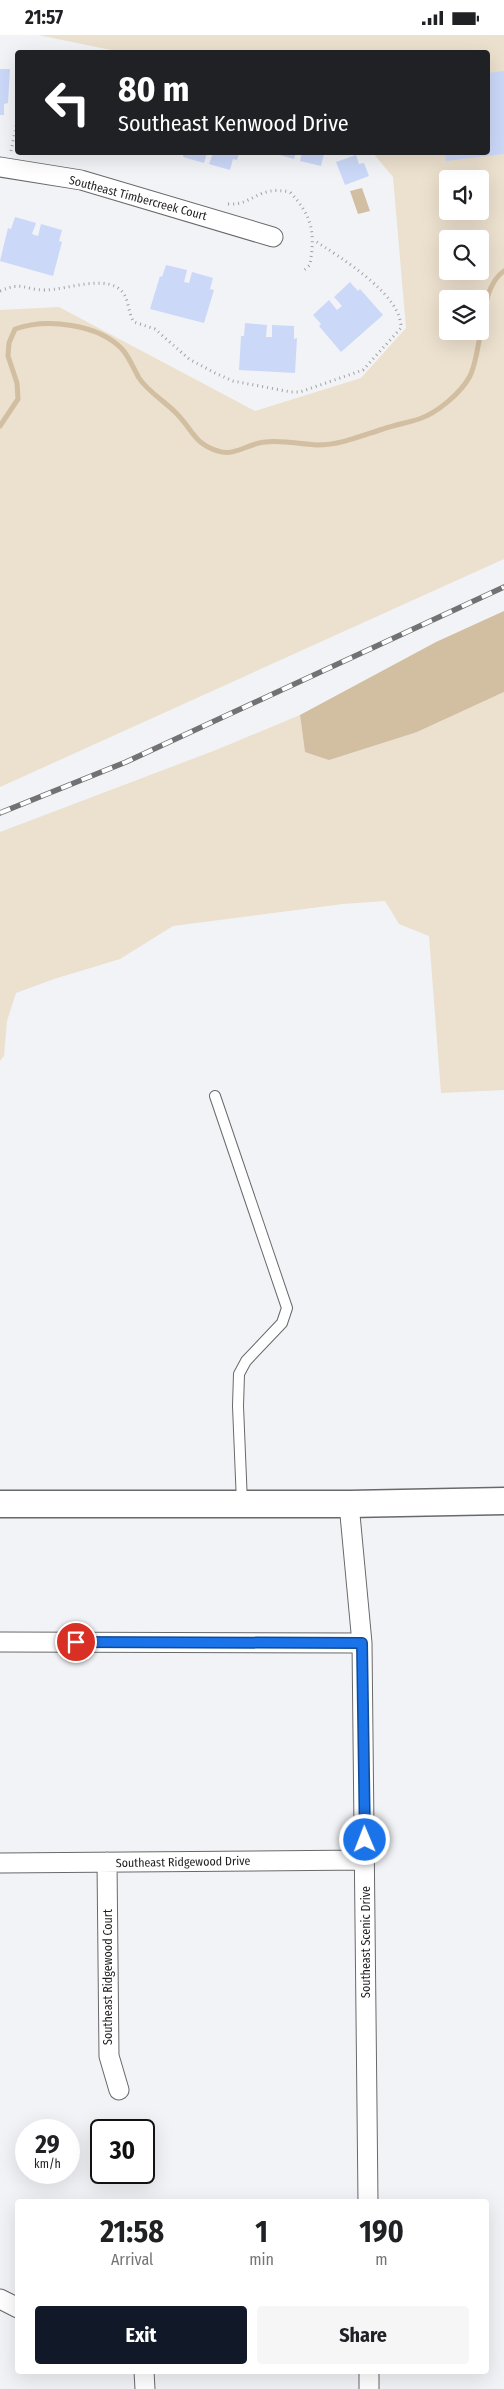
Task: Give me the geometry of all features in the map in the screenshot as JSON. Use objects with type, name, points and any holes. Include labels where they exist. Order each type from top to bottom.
[{"type":"main road","points":[[0,1504],[349,1504],[504,1501]]},
{"type":"street","name":"Southeast Timbercreek Court","points":[[0,167],[81,180],[274,237]]},
{"type":"street","name":"Southeast Scenic Drive","points":[[349,1504],[362,1643],[366,1860],[368,2199]]},
{"type":"street","points":[[0,1642],[362,1643]]},
{"type":"street","name":"Southeast Ridgewood Drive","points":[[0,1863],[366,1860]]},
{"type":"street","name":"Southeast Ridgewood Court","points":[[107,1862],[109,2056],[119,2090]]},
{"type":"street","points":[[0,2299],[15,2306]]},
{"type":"street","points":[[144,2374],[145,2389]]},
{"type":"street","points":[[369,2374],[369,2389]]},
{"type":"lane","points":[[215,1096],[287,1309],[282,1323],[246,1361],[239,1374],[242,1504]]},
{"type":"path","points":[[11,152],[15,132]]},
{"type":"path","points":[[0,291],[17,285],[46,290],[84,284],[109,284],[118,288],[124,295],[134,323],[155,329],[189,359],[233,381],[272,389],[300,392],[363,370],[401,328],[400,319],[395,309],[367,276],[314,240]]},
{"type":"shaded area","points":[[38,35],[504,35],[504,559],[0,787],[0,310],[59,307],[255,411],[361,378],[406,328],[393,177],[375,155],[490,155],[490,50],[111,50]]},
{"type":"shaded area","points":[[362,188],[370,211],[358,214],[350,191]]},
{"type":"shaded area","points":[[504,611],[504,692],[417,732],[329,760],[305,752],[300,715],[436,642]]},
{"type":"shaded area","points":[[504,692],[504,1090],[441,1093],[429,936],[399,924],[385,901],[343,904],[173,926],[120,959],[16,993],[7,1021],[4,1056],[0,1061],[0,832],[216,750],[300,715],[305,752],[417,732]]},
{"type":"building","points":[[0,69],[10,69],[8,103],[4,104],[4,115],[0,115]]},
{"type":"building","points":[[504,71],[504,154],[446,161],[445,155],[490,155],[490,73]]},
{"type":"building","points":[[184,155],[206,155],[204,163],[183,157]]},
{"type":"building","points":[[212,155],[238,155],[237,160],[233,159],[230,170],[209,164]]},
{"type":"building","points":[[280,155],[295,155],[294,159]]},
{"type":"building","points":[[302,155],[324,155],[321,166],[300,161]]},
{"type":"building","points":[[356,155],[359,164],[364,163],[369,176],[345,185],[336,162]]},
{"type":"building","points":[[15,217],[36,223],[32,234],[38,236],[41,224],[62,230],[59,241],[62,242],[53,276],[0,261],[8,228],[11,229]]},
{"type":"building","points":[[166,265],[187,270],[184,282],[189,283],[192,272],[213,278],[210,289],[214,290],[204,323],[150,309],[160,276],[162,277]]},
{"type":"building","points":[[350,282],[358,291],[360,289],[383,315],[341,352],[319,326],[321,324],[313,315],[329,300],[337,310],[342,306],[334,297]]},
{"type":"building","points":[[245,323],[267,325],[266,337],[272,337],[272,325],[294,326],[294,339],[297,338],[295,373],[239,370],[241,336],[244,336]]},
{"type":"waterway","points":[[0,426],[18,399],[17,383],[8,356],[9,343],[15,329],[42,324],[57,324],[72,325],[100,334],[122,349],[147,388],[177,414],[198,440],[210,448],[230,452],[259,443],[285,442],[317,445],[350,440],[426,416],[448,402],[461,389],[470,376],[474,364],[482,319],[490,291],[496,279],[504,271]]},
{"type":"railway","points":[[0,813],[126,762],[504,587]]},
{"type":"route","points":[[76,1642],[362,1643],[365,1840]]}]
